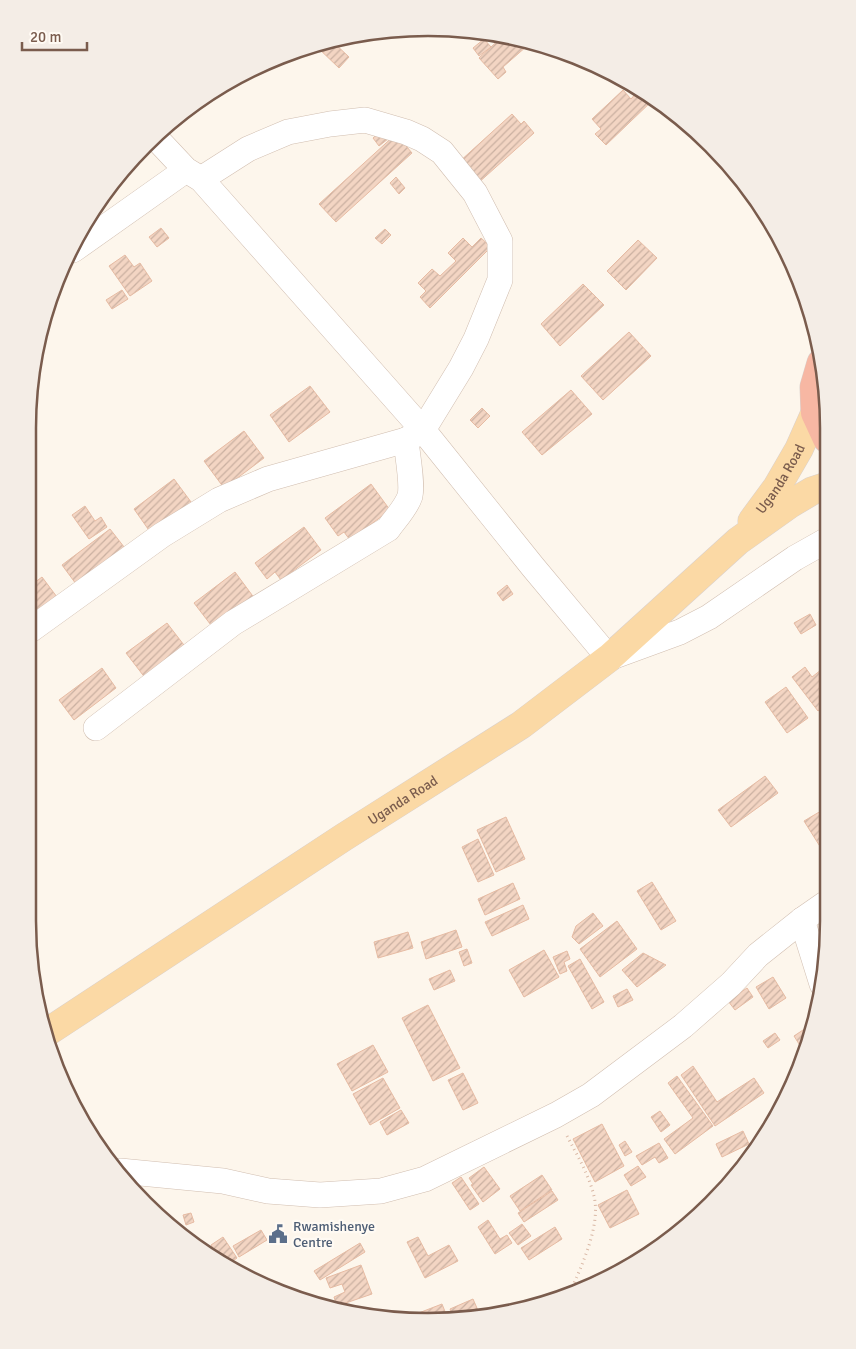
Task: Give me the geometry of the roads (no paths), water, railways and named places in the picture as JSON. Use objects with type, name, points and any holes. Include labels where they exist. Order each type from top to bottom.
[{"type":"highway","points":[[816,379],[814,387],[816,413],[820,421]]},
{"type":"main road","name":"Uganda Road","points":[[738,541],[777,487],[799,449],[816,413]]},
{"type":"main road","name":"Uganda Road","points":[[52,1029],[344,837],[520,725],[609,658],[738,541],[790,504],[820,488]]},
{"type":"street","points":[[83,243],[193,174],[248,149],[288,132],[365,120],[406,132],[422,139],[442,152],[475,193],[500,241],[500,280],[476,339],[461,368],[415,435],[410,472],[410,495],[388,529],[233,623],[96,728]]},
{"type":"street","points":[[160,142],[193,174],[415,435],[609,658],[680,632],[710,617],[795,558],[820,544]]},
{"type":"street","points":[[36,626],[162,535],[219,500],[268,479],[415,435]]},
{"type":"street","points":[[126,1171],[223,1181],[268,1191],[320,1195],[381,1191],[425,1179],[556,1115],[591,1095],[684,1026],[731,984],[758,955],[820,907]]},
{"type":"street","points":[[802,920],[817,967]]},
{"type":"place","name":"Rwamishenye Centre","points":[[278,1234]]}]
